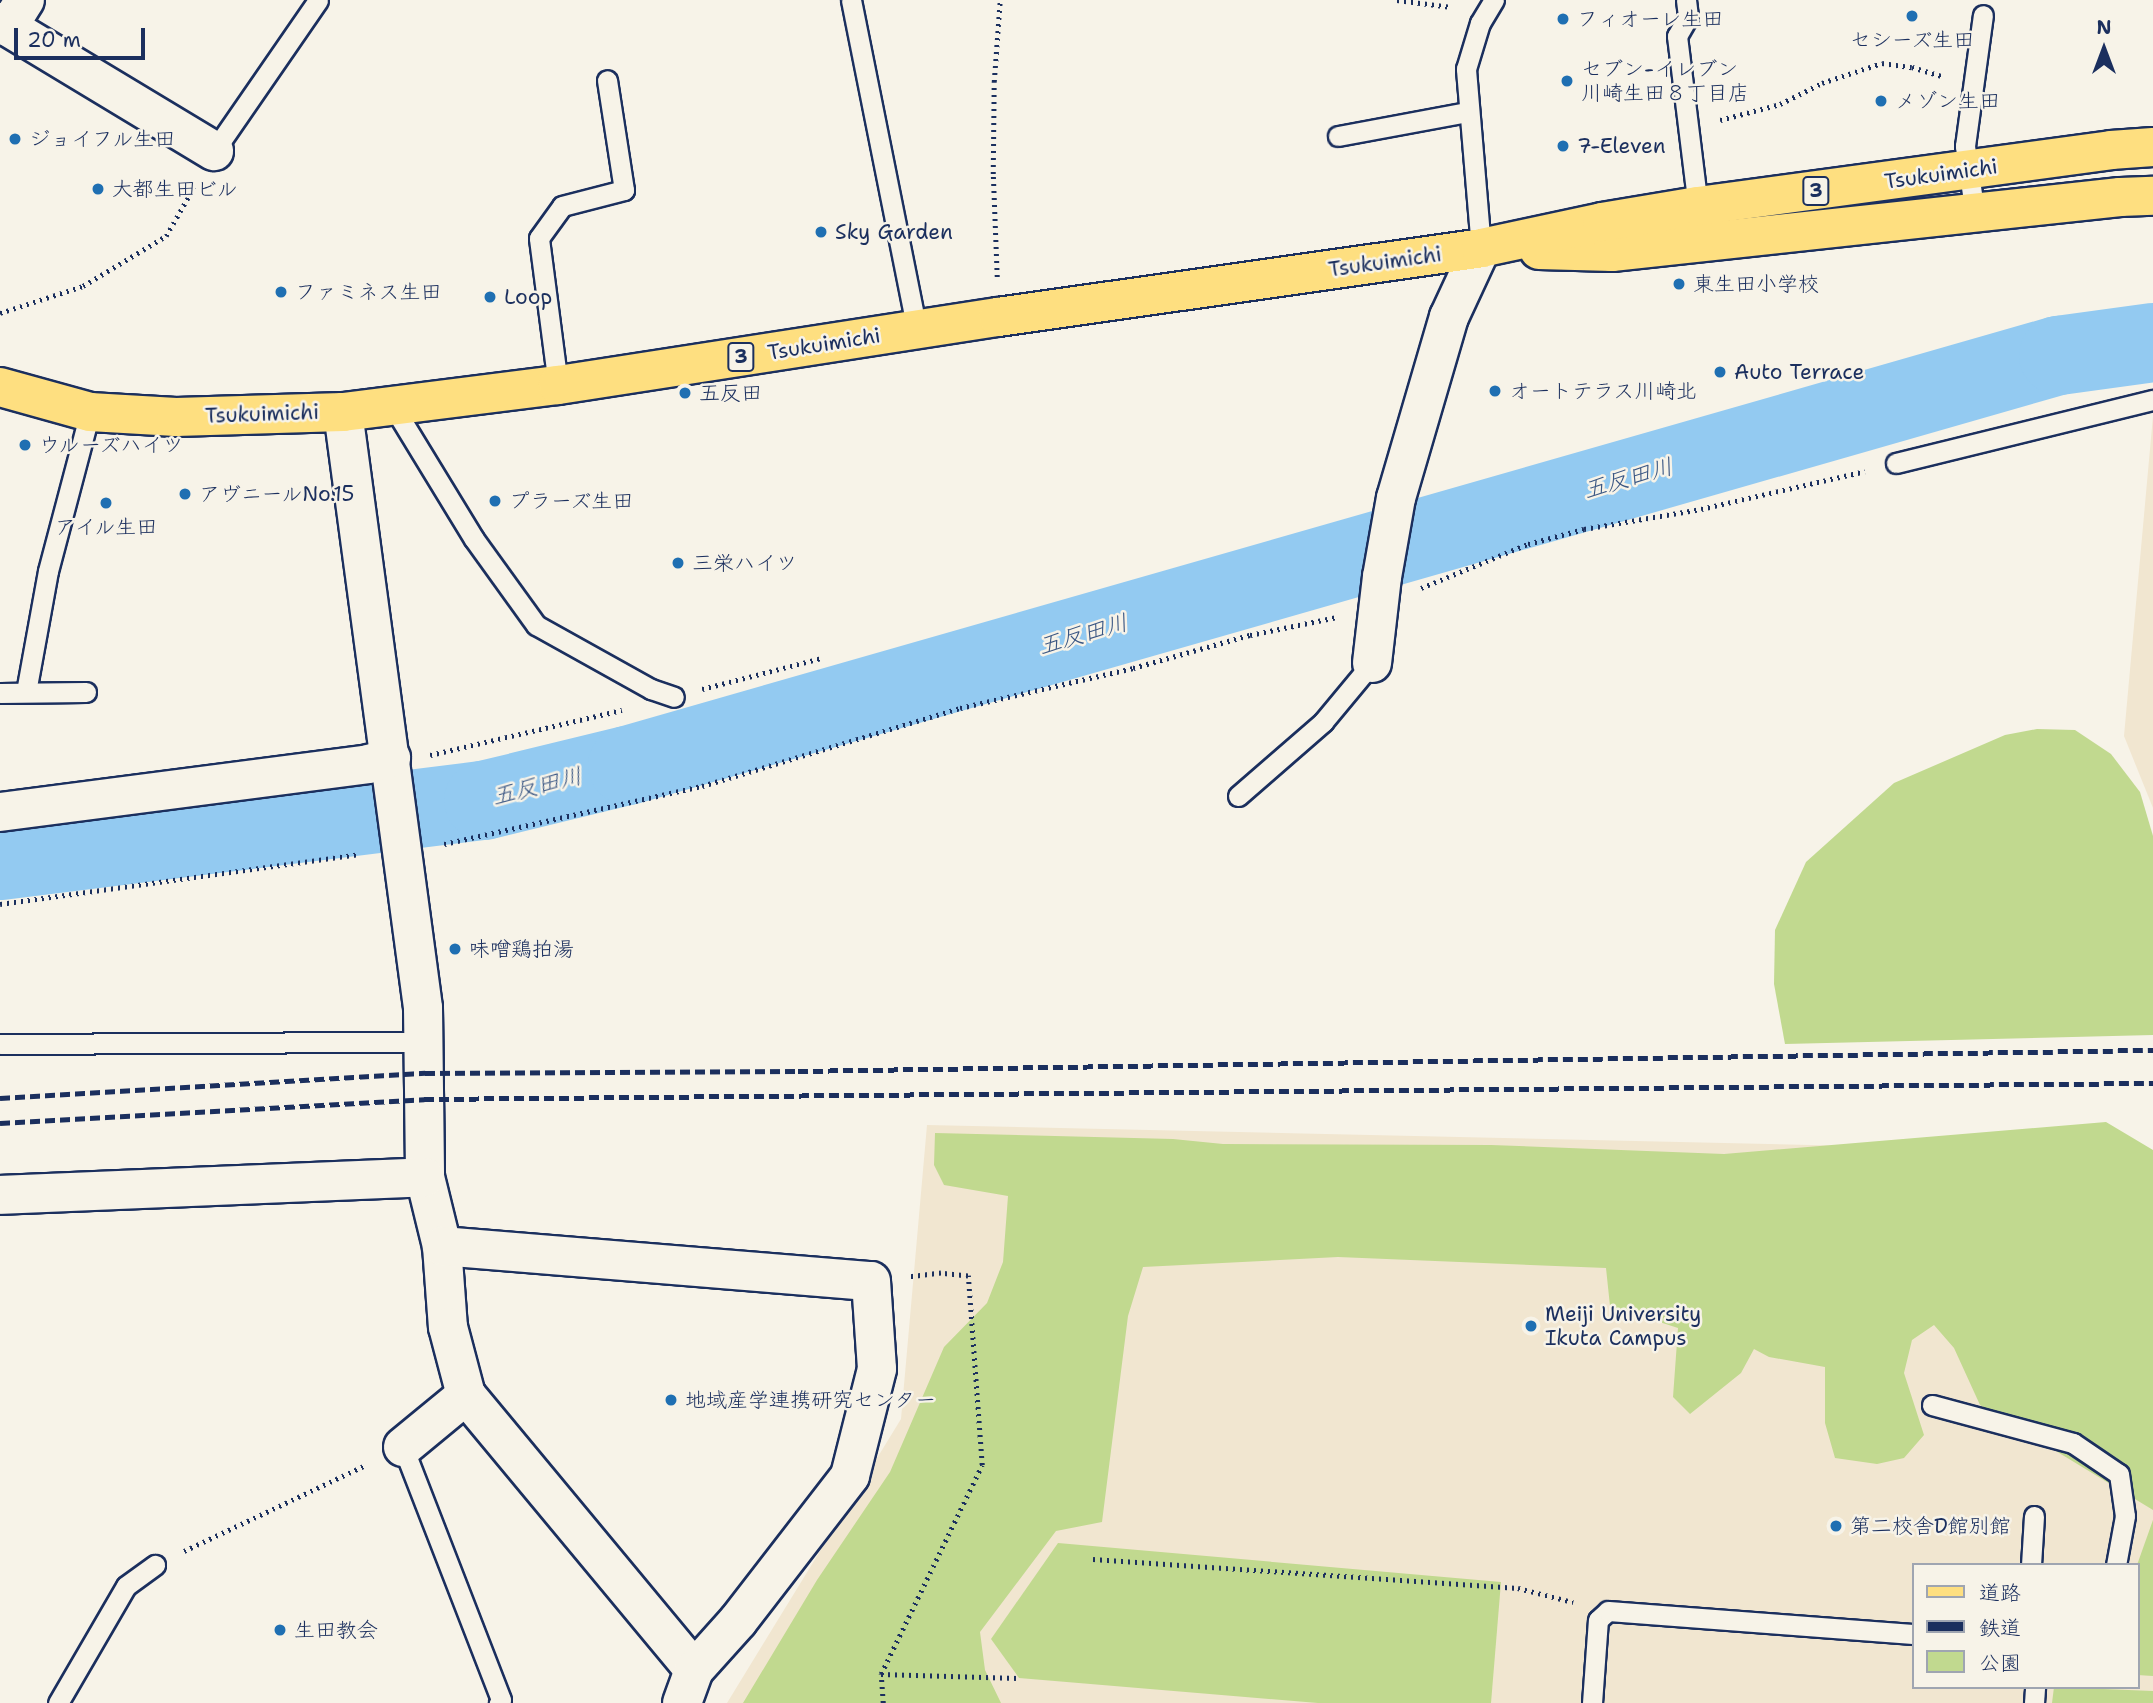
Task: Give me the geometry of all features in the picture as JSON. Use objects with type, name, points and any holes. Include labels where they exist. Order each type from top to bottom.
[{"type":"main road","name":"Tsukuimichi","points":[[0,387],[90,411],[176,417],[342,411],[558,384],[998,317],[1481,248],[1602,222],[1698,206],[1967,171],[2111,149],[2153,147]]},
{"type":"main road","name":"Tsukuimichi","points":[[1481,248],[1612,252],[1975,215],[2120,197],[2153,196]]},
{"type":"street","points":[[11,16],[214,151]]},
{"type":"street","points":[[1372,663],[1396,498],[1449,317],[1481,248]]},
{"type":"street","points":[[342,411],[403,765],[402,848],[423,1008],[425,1177],[442,1246],[448,1327],[467,1395],[688,1686],[850,1476],[877,1369],[871,1281],[442,1246]]},
{"type":"street","points":[[0,812],[368,764],[403,765]]},
{"type":"street","points":[[0,1195],[425,1177]]},
{"type":"street","points":[[403,1447],[467,1395]]},
{"type":"lane","points":[[214,151],[318,0]]},
{"type":"lane","points":[[852,0],[917,331]]},
{"type":"lane","points":[[1481,248],[1466,69],[1480,23],[1494,0]]},
{"type":"lane","points":[[1686,0],[1688,18],[1677,36],[1698,206]]},
{"type":"lane","points":[[1975,215],[1965,146],[1983,15]]},
{"type":"lane","points":[[558,384],[539,238],[562,206],[624,190],[607,80]]},
{"type":"lane","points":[[1338,136],[1468,112]]},
{"type":"lane","points":[[1896,463],[2153,400]]},
{"type":"lane","points":[[391,404],[474,539],[536,625],[651,689],[674,697]]},
{"type":"lane","points":[[26,692],[48,571],[90,411]]},
{"type":"lane","points":[[1238,796],[1323,722],[1372,663]]},
{"type":"lane","points":[[0,693],[86,692]]},
{"type":"lane","points":[[0,1044],[422,1042]]},
{"type":"lane","points":[[1932,1405],[2073,1443],[2119,1474],[2126,1516],[2116,1563]]},
{"type":"lane","points":[[403,1447],[501,1700],[499,1703]]},
{"type":"lane","points":[[2031,1563],[2034,1516]]},
{"type":"lane","points":[[58,1703],[126,1587],[155,1564]]},
{"type":"lane","points":[[1592,1703],[1598,1620],[1608,1611],[1912,1634]]},
{"type":"path","points":[[998,317],[993,174],[994,82],[1000,0]]},
{"type":"path","points":[[1397,0],[1456,8],[1480,23]]},
{"type":"path","points":[[1689,126],[1780,104],[1822,83],[1882,63],[1912,67],[1975,87]]},
{"type":"path","points":[[0,313],[83,286],[166,236],[214,151]]},
{"type":"path","points":[[0,904],[402,848],[702,786],[960,708],[1381,591],[1528,544],[1584,529],[1701,509],[1896,463]]},
{"type":"path","points":[[403,765],[475,747]]},
{"type":"path","points":[[871,1281],[942,1273],[968,1276],[982,1465],[881,1674],[883,1703]]},
{"type":"path","points":[[155,1564],[403,1447]]},
{"type":"path","points":[[1093,1559],[1518,1588],[1608,1611]]},
{"type":"path","points":[[881,1674],[1019,1678]]},
{"type":"shaded area","points":[[2153,416],[2153,808],[2124,736]]},
{"type":"shaded area","name":"Meiji University Ikuta Campus","points":[[927,1125],[2118,1152],[2153,1233],[2153,1703],[727,1703],[901,1419]]},
{"type":"green space","points":[[2037,729],[2075,730],[2111,754],[2140,792],[2153,836],[2153,1035],[1785,1044],[1774,984],[1775,930],[1806,862],[1894,783],[2005,735]]},
{"type":"green space","points":[[2106,1122],[2153,1150],[2153,1510],[1980,1405],[1954,1348],[1934,1325],[1912,1340],[1904,1373],[1924,1435],[1904,1458],[1877,1464],[1835,1458],[1825,1423],[1825,1367],[1769,1357],[1754,1349],[1741,1373],[1690,1414],[1673,1397],[1678,1328],[1610,1306],[1606,1268],[1338,1257],[1143,1267],[1128,1316],[1102,1522],[1056,1531],[980,1632],[985,1670],[1001,1703],[743,1703],[817,1580],[890,1472],[944,1347],[987,1303],[1003,1262],[1008,1196],[944,1185],[934,1165],[935,1133],[1173,1139],[1223,1144],[1491,1145],[1724,1154]]},
{"type":"green space","points":[[2153,1520],[2153,1676],[2139,1675],[2138,1563]]},
{"type":"green space","points":[[1058,1543],[1501,1582],[1491,1703],[1318,1703],[1019,1678],[991,1639]]},
{"type":"green space","points":[[2054,1689],[2153,1691],[2153,1703],[2052,1703]]},
{"type":"waterway","name":"五反田川","points":[[0,860],[483,800],[627,765],[2058,355],[2153,342]]},
{"type":"railway","points":[[0,1098],[425,1073],[798,1071],[2153,1050]]},
{"type":"railway","points":[[0,1123],[424,1099],[2153,1083]]},
{"type":"place","name":"セシーズ生田","points":[[1912,16]]},
{"type":"place","name":"フィオーレ生田","points":[[1563,19]]},
{"type":"place","name":"セブン-イレブン 川崎生田８丁目店","points":[[1567,81]]},
{"type":"place","name":"メゾン生田","points":[[1881,101]]},
{"type":"place","name":"ジョイフル生田","points":[[15,139]]},
{"type":"place","name":"7-Eleven","points":[[1563,146]]},
{"type":"place","name":"大都生田ビル","points":[[98,189]]},
{"type":"place","name":"Sky Garden","points":[[821,232]]},
{"type":"place","name":"東生田小学校","points":[[1679,284]]},
{"type":"place","name":"ファミネス生田","points":[[281,292]]},
{"type":"place","name":"Loop","points":[[490,297]]},
{"type":"place","name":"Auto Terrace","points":[[1720,372]]},
{"type":"place","name":"オートテラス川崎北","points":[[1495,391]]},
{"type":"place","name":"五反田","points":[[685,393]]},
{"type":"place","name":"ウルーズハイツ","points":[[25,445]]},
{"type":"place","name":"アヴニールNo.15","points":[[185,494]]},
{"type":"place","name":"プラーズ生田","points":[[495,501]]},
{"type":"place","name":"アイル生田","points":[[106,503]]},
{"type":"place","name":"三栄ハイツ","points":[[678,563]]},
{"type":"place","name":"味噌鶏拍湯","points":[[455,949]]},
{"type":"place","name":"Meiji University Ikuta Campus","points":[[1531,1326]]},
{"type":"place","name":"地域産学連携研究センター","points":[[671,1400]]},
{"type":"place","name":"第二校舎D館別館","points":[[1836,1526]]},
{"type":"place","name":"生田教会","points":[[280,1630]]}]
